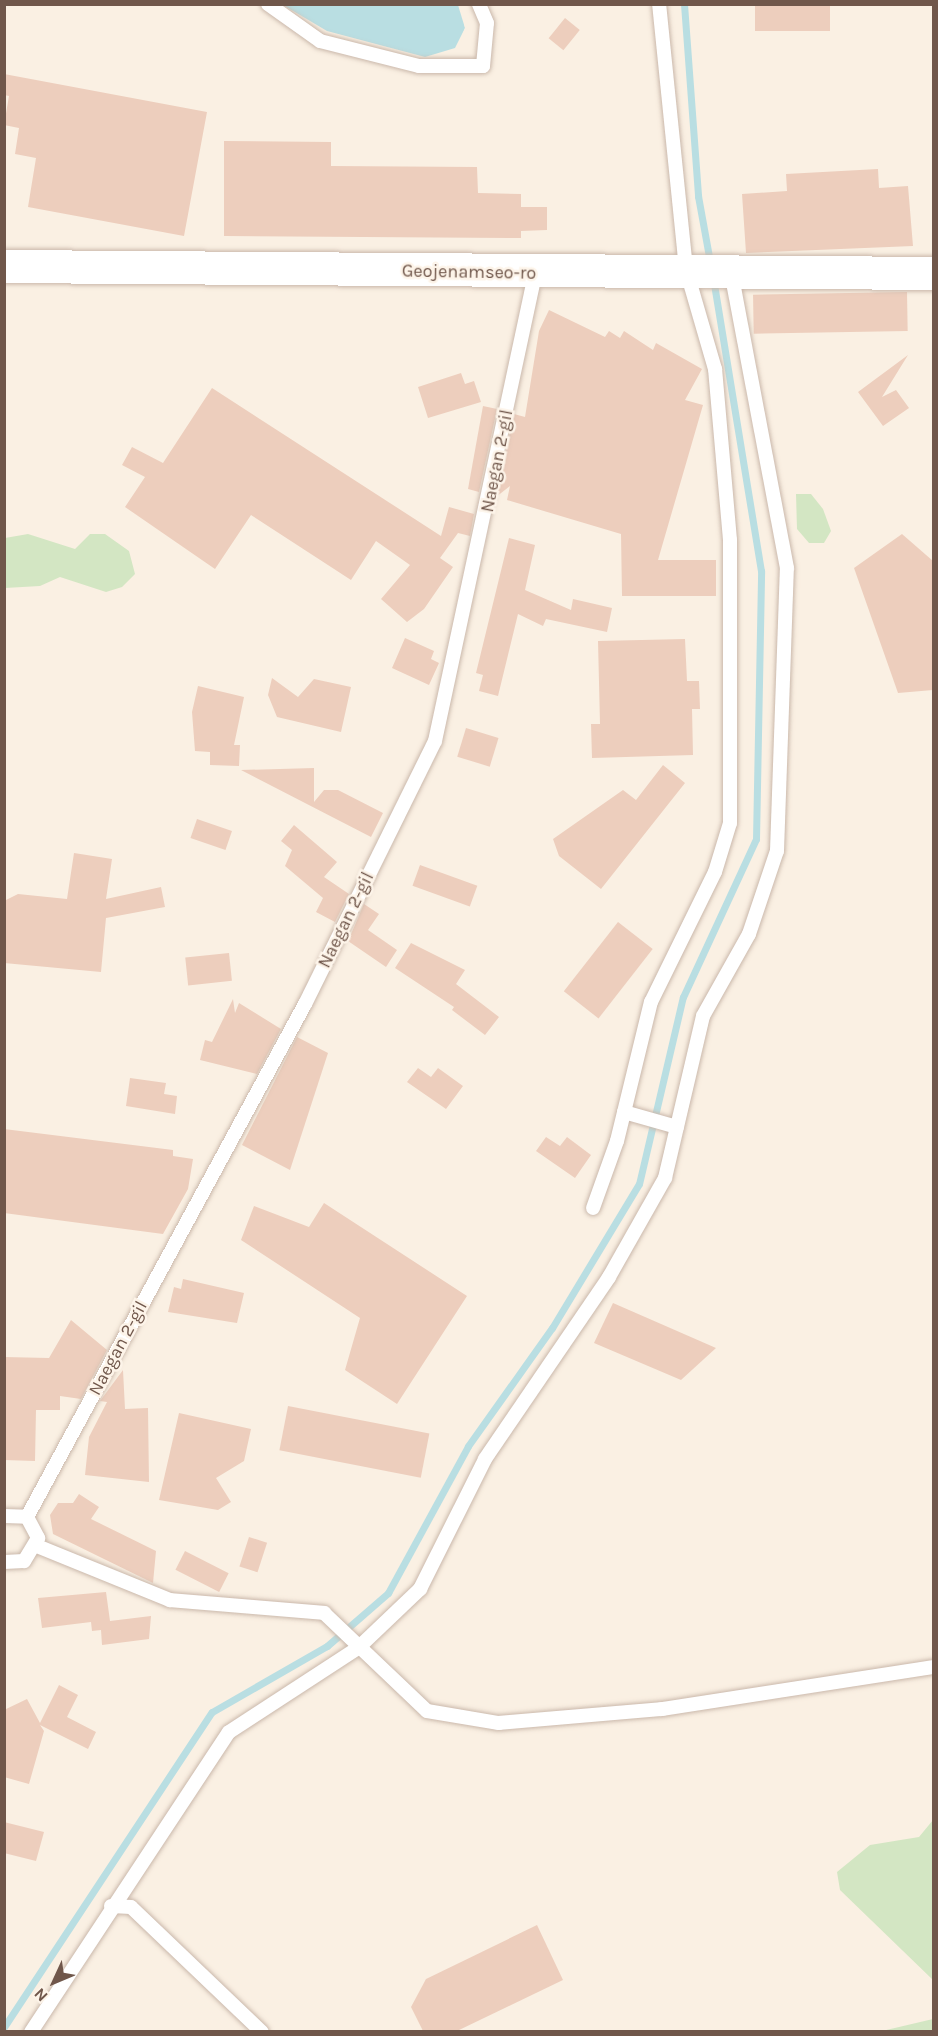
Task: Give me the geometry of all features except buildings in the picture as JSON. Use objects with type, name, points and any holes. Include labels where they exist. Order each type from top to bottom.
[{"type":"main road","name":"Geojenamseo-ro","points":[[4,266],[535,274],[686,269],[933,273]]},
{"type":"lane","points":[[268,4],[320,41],[419,66],[483,66],[487,23],[479,4]]},
{"type":"lane","points":[[593,1208],[624,1112],[651,1002],[715,872],[730,823],[729,528],[715,369],[686,269],[659,4]]},
{"type":"lane","points":[[31,2031],[111,1906],[229,1732],[358,1648],[420,1589],[485,1459],[609,1277],[665,1178],[703,1017],[749,934],[777,851],[787,568],[731,270]]},
{"type":"lane","name":"Naegan 2-gil","points":[[27,1517],[305,1004],[435,741],[535,274]]},
{"type":"lane","points":[[624,1112],[677,1127]]},
{"type":"lane","points":[[4,1516],[27,1517],[38,1546],[170,1600],[324,1613],[358,1648],[427,1711],[499,1723],[662,1709],[933,1666]]},
{"type":"lane","points":[[4,1562],[24,1561],[38,1546]]},
{"type":"lane","points":[[111,1906],[131,1906],[262,2031]]},
{"type":"green space","points":[[796,494],[811,494],[823,509],[831,531],[824,543],[809,543],[797,529]]},
{"type":"green space","points":[[28,534],[75,549],[90,534],[105,534],[129,551],[135,574],[122,587],[106,592],[60,577],[40,586],[5,588],[5,538]]},
{"type":"green space","points":[[933,1820],[933,1980],[840,1890],[837,1872],[870,1845],[919,1837]]},
{"type":"green space","points":[[933,2019],[933,2031],[882,2031]]},
{"type":"water","points":[[283,5],[458,5],[465,28],[455,48],[425,57],[327,31]]},
{"type":"pier","points":[[461,4],[468,28],[457,49],[465,28]]},
{"type":"waterway","points":[[684,4],[698,196],[710,262]]},
{"type":"waterway","points":[[4,2027],[212,1712],[327,1646],[388,1593],[468,1446],[552,1328],[639,1184],[683,997],[756,839],[761,571],[713,279]]}]
